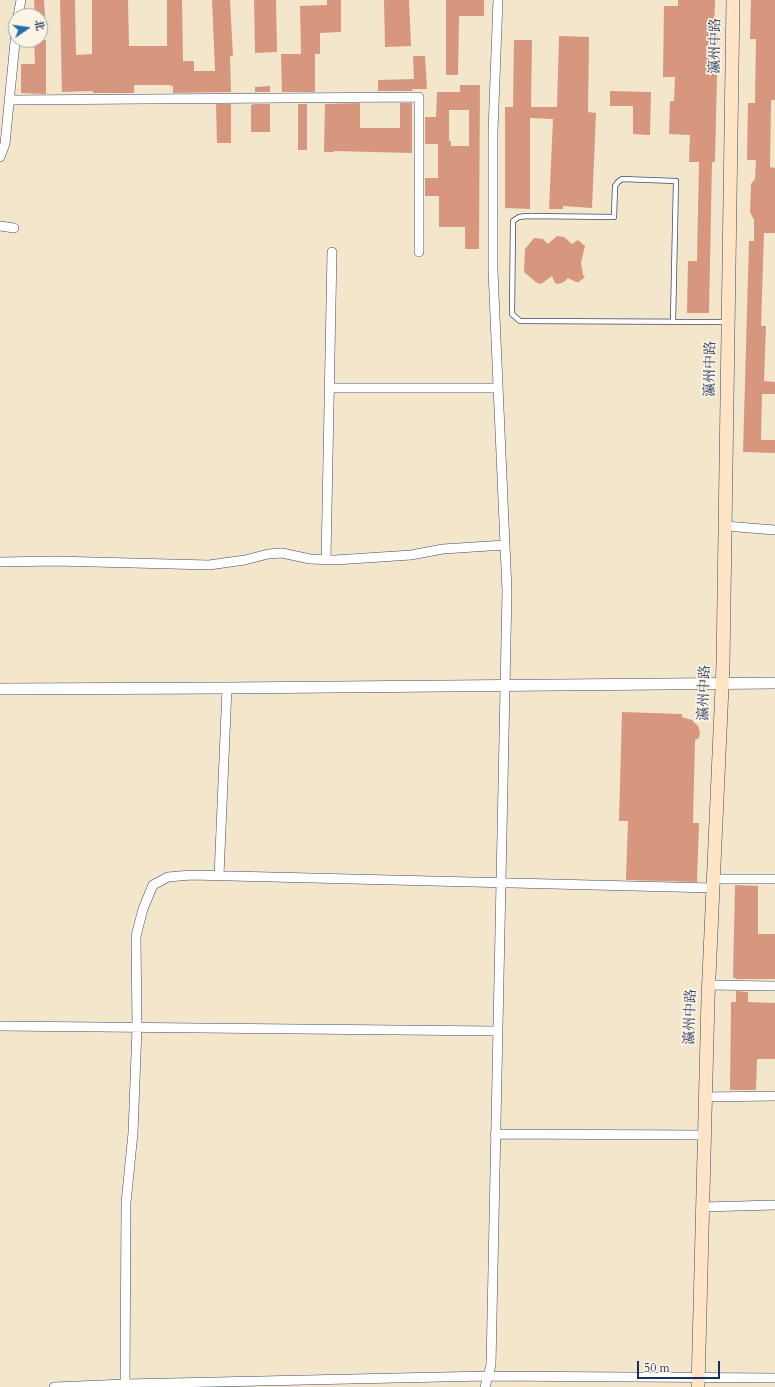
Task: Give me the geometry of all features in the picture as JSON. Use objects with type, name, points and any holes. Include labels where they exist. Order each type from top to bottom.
[{"type":"main road","name":"瀛州中路","points":[[698,1382],[708,985],[722,684],[733,0]]},
{"type":"street","points":[[485,1387],[491,1366],[506,590],[493,271],[493,131],[498,0]]},
{"type":"street","points":[[0,157],[5,144],[15,48]]},
{"type":"street","points":[[10,100],[419,97],[419,252]]},
{"type":"street","points":[[0,226],[14,228]]},
{"type":"street","points":[[326,560],[332,252]]},
{"type":"street","points":[[329,388],[498,388]]},
{"type":"street","points":[[725,526],[775,530]]},
{"type":"street","points":[[0,562],[55,561],[209,565],[245,560],[268,554],[282,553],[310,559],[326,560],[411,555],[443,549],[505,545]]},
{"type":"street","points":[[0,689],[775,683]]},
{"type":"street","points":[[219,876],[227,688]]},
{"type":"street","points":[[125,1385],[126,1203],[133,1133],[137,1028],[136,936],[143,909],[153,885],[168,877],[191,875],[500,882],[713,884],[775,879]]},
{"type":"street","points":[[708,985],[775,986]]},
{"type":"street","points":[[0,1026],[497,1031]]},
{"type":"street","points":[[705,1097],[775,1096]]},
{"type":"street","points":[[495,1134],[704,1135]]},
{"type":"street","points":[[702,1207],[775,1205]]},
{"type":"street","points":[[54,1387],[487,1376],[698,1382],[775,1378]]},
{"type":"lane","points":[[672,321],[676,181],[622,180],[618,182],[615,186],[614,217],[526,216],[518,217],[513,221],[512,314],[520,320],[728,322]]},
{"type":"building","points":[[34,0],[44,0],[44,8],[34,8]]},
{"type":"building","points":[[60,0],[75,0],[76,55],[92,54],[92,0],[128,0],[129,46],[167,46],[167,0],[182,0],[183,61],[194,61],[194,71],[215,71],[212,0],[230,0],[233,56],[230,56],[231,92],[173,93],[173,86],[169,85],[134,85],[134,93],[93,93],[93,91],[62,92]]},
{"type":"building","points":[[254,0],[276,0],[277,52],[255,53]]},
{"type":"building","points":[[327,0],[341,0],[341,32],[320,33],[320,54],[315,54],[315,92],[282,92],[281,54],[301,54],[300,6],[327,5]]},
{"type":"building","points":[[384,0],[409,0],[411,46],[385,47]]},
{"type":"building","points":[[446,0],[484,0],[484,16],[459,17],[458,75],[446,75]]},
{"type":"building","points":[[678,0],[715,0],[714,32],[718,32],[715,162],[712,162],[709,313],[687,313],[688,261],[697,261],[699,162],[689,162],[690,135],[669,134],[670,101],[674,101],[675,77],[663,77],[664,6],[678,6]]},
{"type":"building","points":[[751,0],[775,0],[775,100],[771,100],[770,167],[775,168],[775,233],[764,233],[761,326],[766,326],[764,381],[775,382],[775,394],[762,394],[761,440],[775,440],[775,453],[743,452],[749,241],[754,241],[754,220],[750,212],[751,184],[755,179],[756,160],[747,160],[748,103],[755,103],[756,39],[750,39]]},
{"type":"building","points":[[559,36],[589,37],[588,112],[596,113],[592,208],[563,206],[563,209],[549,209],[553,119],[530,118],[530,209],[505,208],[505,107],[513,107],[514,40],[532,40],[531,107],[557,107]]},
{"type":"building","points":[[34,48],[46,48],[46,94],[21,93],[21,64],[35,64]]},
{"type":"building","points":[[413,56],[425,56],[427,89],[412,89],[413,91],[378,91],[378,80],[414,79]]},
{"type":"building","points":[[460,85],[480,85],[479,249],[465,249],[465,227],[439,227],[439,196],[425,196],[425,178],[438,178],[438,144],[425,144],[425,117],[436,117],[437,92],[460,92]],"holes":[[[449,110],[469,110],[469,146],[451,146],[451,141],[449,141]]]},
{"type":"building","points":[[270,86],[270,92],[255,92],[255,87]]},
{"type":"building","points":[[610,91],[651,92],[650,135],[633,134],[633,106],[610,106]]},
{"type":"building","points":[[360,103],[360,128],[400,128],[400,103],[412,103],[412,153],[324,152],[325,104]]},
{"type":"building","points":[[216,104],[231,104],[231,143],[217,143]]},
{"type":"building","points":[[270,104],[270,132],[251,132],[251,105]]},
{"type":"building","points":[[298,104],[307,104],[307,150],[298,150]]},
{"type":"building","points":[[557,236],[564,237],[572,244],[578,240],[585,246],[581,263],[583,275],[585,277],[579,282],[568,278],[564,282],[558,284],[555,283],[552,276],[541,284],[537,283],[524,272],[525,249],[534,238],[543,239],[548,244]]},
{"type":"building","points":[[622,712],[682,714],[682,717],[692,720],[698,726],[700,733],[699,738],[695,740],[693,823],[699,823],[697,882],[626,880],[628,821],[619,821]]},
{"type":"building","points":[[735,885],[758,886],[758,934],[775,934],[775,979],[733,978]]},
{"type":"building","points":[[736,991],[748,992],[748,1002],[775,1003],[775,1059],[757,1059],[756,1090],[730,1090],[731,1002],[736,1002]]}]
